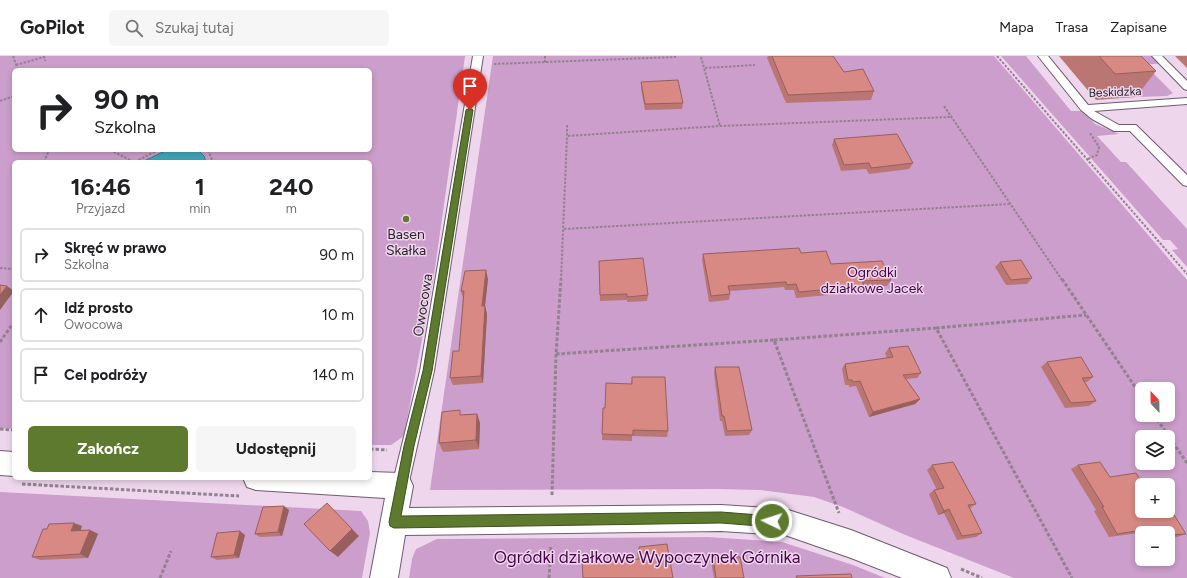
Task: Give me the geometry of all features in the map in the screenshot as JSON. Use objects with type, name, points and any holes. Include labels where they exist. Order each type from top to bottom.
[{"type":"street","points":[[0,463],[12,472]]},
{"type":"street","points":[[250,487],[400,486],[384,578]]},
{"type":"street","points":[[394,522],[721,518],[785,522],[851,544],[937,578]]},
{"type":"lane","name":"Beskidzka","points":[[1043,56],[1085,108],[1187,101]]},
{"type":"lane","points":[[1157,56],[1187,87]]},
{"type":"lane","name":"Owocowa","points":[[400,486],[427,371],[478,60]]},
{"type":"lane","points":[[1085,108],[1099,118],[1118,128],[1132,127],[1187,182]]},
{"type":"path","points":[[13,56],[17,68]]},
{"type":"path","points":[[545,56],[545,63]]},
{"type":"path","points":[[997,56],[1187,274]]},
{"type":"path","points":[[16,65],[44,57],[45,60]]},
{"type":"path","points":[[478,60],[545,63],[676,57]]},
{"type":"path","points":[[701,57],[720,126]]},
{"type":"path","points":[[705,68],[755,65]]},
{"type":"path","points":[[0,101],[12,97]]},
{"type":"path","points":[[944,106],[950,117],[1135,387]]},
{"type":"path","points":[[567,136],[720,126],[950,117]]},
{"type":"path","points":[[1088,159],[1097,155],[1099,147],[1092,137],[1089,129],[1099,118]]},
{"type":"path","points":[[549,578],[553,520],[556,354],[564,229],[568,125]]},
{"type":"path","points":[[114,152],[131,160]]},
{"type":"path","points":[[139,160],[154,152]]},
{"type":"path","points":[[564,229],[1010,204]]},
{"type":"path","points":[[0,268],[12,269]]},
{"type":"path","points":[[556,354],[774,340],[1086,315]]},
{"type":"path","points":[[0,342],[12,325]]},
{"type":"path","points":[[936,328],[1072,578]]},
{"type":"path","points":[[774,340],[839,514]]},
{"type":"path","points":[[1159,422],[1187,463]]},
{"type":"path","points":[[0,429],[12,430]]},
{"type":"path","points":[[123,480],[250,487]]},
{"type":"path","points":[[160,578],[171,551]]},
{"type":"green space","name":"Basen Skałka","points":[[0,56],[465,56],[434,275],[404,436],[391,445],[372,445],[372,160],[12,160],[12,429],[0,428]]},
{"type":"green space","name":"Ogródki działkowe Jacek","points":[[493,56],[994,56],[1187,280],[1187,578],[1014,578],[903,534],[843,507],[814,497],[761,490],[430,490]]},
{"type":"green space","points":[[1001,56],[1026,56],[1071,111],[1083,111],[1095,124],[1119,134],[1097,136],[1121,162],[1126,162],[1187,229],[1187,267],[1172,250],[1178,249],[1170,240],[1163,240]]},
{"type":"green space","points":[[1100,56],[1155,56],[1163,63],[1145,65],[1173,93],[1167,96],[1138,97]]},
{"type":"green space","points":[[0,492],[361,511],[368,521],[370,533],[362,578],[0,578]]},
{"type":"green space","name":"Ogródki działkowe Wypoczynek Górnika","points":[[708,537],[782,542],[853,565],[885,578],[409,578],[412,559],[416,549],[437,539]]},
{"type":"water","points":[[163,152],[200,152],[205,160],[146,160]]},
{"type":"building","points":[[772,56],[833,56],[844,72],[863,69],[874,91],[788,95]]},
{"type":"building","points":[[1099,56],[1141,56],[1156,71],[1115,74]]},
{"type":"building","points":[[678,80],[683,103],[645,104],[641,82]]},
{"type":"building","points":[[897,134],[913,163],[871,168],[869,163],[844,165],[834,139]]},
{"type":"building","points":[[799,248],[801,253],[826,251],[831,264],[882,261],[891,280],[862,281],[864,286],[799,292],[796,284],[787,285],[786,282],[728,286],[730,294],[711,296],[703,254]]},
{"type":"building","points":[[643,258],[648,295],[627,297],[627,294],[600,295],[599,261]]},
{"type":"building","points":[[1021,260],[1032,278],[1011,280],[1000,262]]},
{"type":"building","points":[[486,270],[482,306],[485,306],[481,376],[450,378],[453,351],[459,351],[464,291],[461,291],[465,271]]},
{"type":"building","points":[[0,285],[7,286],[0,295]]},
{"type":"building","points":[[908,346],[921,373],[903,375],[920,399],[873,412],[860,381],[853,382],[852,380],[848,380],[845,364],[893,357],[889,348]]},
{"type":"building","points":[[1081,357],[1093,377],[1082,378],[1096,401],[1071,403],[1047,362]]},
{"type":"building","points":[[715,367],[739,367],[752,430],[727,431],[724,416],[722,416]]},
{"type":"building","points":[[632,377],[665,377],[668,431],[633,430],[633,435],[602,434],[606,383],[632,384]]},
{"type":"building","points":[[460,410],[460,415],[477,414],[476,440],[439,443],[442,412]]},
{"type":"building","points":[[953,462],[976,504],[968,505],[982,533],[962,536],[949,509],[944,511],[934,490],[944,488],[932,465]]},
{"type":"building","points":[[1100,462],[1110,477],[1136,473],[1139,478],[1135,478],[1135,518],[1175,518],[1175,516],[1186,534],[1175,535],[1175,526],[1135,526],[1135,531],[1117,534],[1102,507],[1104,507],[1078,465]]},
{"type":"building","points":[[327,503],[352,529],[330,551],[304,524]]},
{"type":"building","points":[[284,506],[278,532],[255,534],[263,507]]},
{"type":"building","points":[[74,523],[71,531],[90,530],[80,554],[32,557],[43,529],[47,529],[49,524]]},
{"type":"building","points":[[240,531],[234,555],[211,557],[217,533]]},
{"type":"building","points":[[667,544],[673,578],[583,578],[582,562],[640,559],[639,547]]},
{"type":"building","points":[[713,557],[740,557],[744,578],[716,578]]},
{"type":"building","points":[[851,574],[852,578],[797,578],[796,576]]},
{"type":"place","name":"Basen Skałka","points":[[406,219]]},
{"type":"route","points":[[470,110],[427,371],[400,486],[394,522],[721,518],[772,521]]}]
